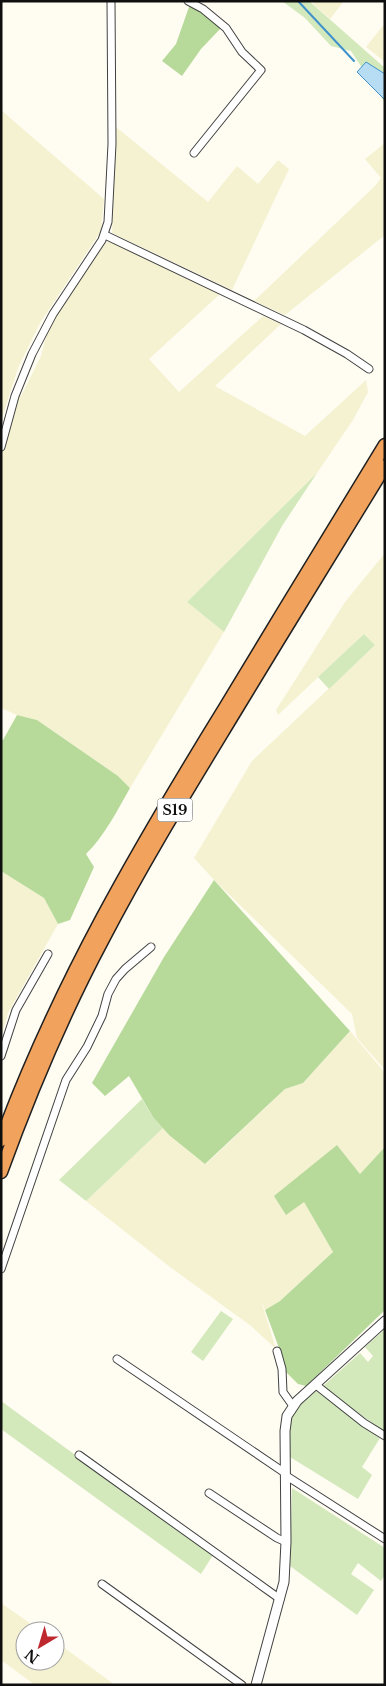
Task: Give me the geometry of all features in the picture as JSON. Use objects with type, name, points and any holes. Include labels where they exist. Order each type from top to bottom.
[{"type":"highway","name":"S19","points":[[1,1140],[48,1026],[78,962],[115,893],[162,811],[385,445]]},
{"type":"highway","name":"S19","points":[[1,1172],[52,1045],[92,960],[124,899],[385,466]]},
{"type":"street","points":[[1,447],[15,396],[32,354],[53,314],[105,235],[110,208],[112,175],[113,29],[111,1]]},
{"type":"street","points":[[188,1],[203,9],[226,28],[242,52],[261,70],[194,153]]},
{"type":"street","points":[[105,235],[304,330],[347,354],[369,369]]},
{"type":"street","points":[[1,1269],[66,1080],[87,1047],[102,1016],[108,994],[116,979],[151,947]]},
{"type":"street","points":[[1,1056],[16,1010],[48,954]]},
{"type":"street","points":[[256,1685],[284,1582],[286,1542],[285,1424],[287,1416],[293,1406],[385,1321]]},
{"type":"street","points":[[277,1351],[282,1369],[283,1392],[293,1406]]},
{"type":"street","points":[[117,1359],[285,1474],[385,1539]]},
{"type":"street","points":[[316,1385],[364,1423],[385,1436]]},
{"type":"street","points":[[79,1455],[280,1599]]},
{"type":"street","points":[[210,1493],[277,1538],[286,1542]]},
{"type":"street","points":[[102,1584],[242,1685]]},
{"type":"shaded area","points":[[315,1],[344,1],[330,19],[313,4]]},
{"type":"shaded area","points":[[385,23],[385,62],[366,47]]},
{"type":"shaded area","points":[[1,110],[104,199],[101,231],[40,323],[18,368],[1,421]]},
{"type":"shaded area","points":[[116,127],[208,202],[237,166],[258,184],[278,160],[289,169],[232,290],[112,233]]},
{"type":"shaded area","points":[[385,143],[385,235],[285,315],[254,301],[375,186],[381,178],[365,159]]},
{"type":"shaded area","points":[[109,241],[220,294],[149,359],[179,392],[263,316],[281,324],[215,386],[305,436],[366,380],[368,392],[353,420],[317,473],[187,602],[224,632],[130,788],[118,776],[37,720],[17,715],[1,708],[1,465],[4,442],[17,395],[21,396],[41,356],[48,329],[100,246]]},
{"type":"shaded area","points":[[385,553],[385,1070],[357,1038],[352,1014],[214,880],[194,858],[252,761],[375,645],[364,634],[278,715],[276,710],[345,602]]},
{"type":"shaded area","points":[[1,871],[44,898],[58,924],[8,1013],[1,1037]]},
{"type":"shaded area","points":[[350,1031],[385,1073],[385,1148],[360,1174],[337,1145],[304,1202],[333,1252],[280,1301],[265,1310],[261,1300],[276,1349],[251,1326],[170,1267],[86,1201],[163,1128],[169,1135],[206,1164],[285,1089],[303,1083]]},
{"type":"shaded area","points":[[1,1603],[27,1621],[15,1621],[15,1670],[1,1660]]},
{"type":"shaded area","points":[[65,1648],[115,1685],[35,1685],[16,1671],[65,1671]]},
{"type":"green space","points":[[282,1],[309,1],[385,68],[385,103],[351,51],[331,46],[305,18]]},
{"type":"green space","points":[[190,4],[204,12],[221,28],[201,49],[182,76],[162,61],[176,44]]},
{"type":"green space","points":[[317,473],[282,526],[224,632],[187,602]]},
{"type":"green space","points":[[364,634],[375,645],[329,689],[318,677]]},
{"type":"green space","points":[[17,715],[37,720],[118,776],[130,788],[105,831],[86,854],[94,867],[70,920],[58,924],[44,898],[1,871],[1,740],[3,740]]},
{"type":"green space","points":[[214,880],[350,1031],[303,1083],[285,1089],[205,1164],[169,1135],[153,1117],[129,1076],[105,1096],[92,1083],[164,957]]},
{"type":"green space","points":[[142,1099],[153,1117],[163,1128],[86,1201],[59,1180]]},
{"type":"green space","points":[[337,1145],[360,1174],[385,1147],[385,1310],[306,1386],[298,1384],[285,1371],[265,1310],[280,1301],[333,1252],[304,1202],[286,1215],[274,1196]]},
{"type":"green space","points":[[221,1311],[233,1319],[203,1361],[191,1352]]},
{"type":"green space","points":[[385,1329],[385,1432],[323,1386],[360,1353],[368,1362],[373,1356],[365,1347]]},
{"type":"green space","points":[[316,1391],[380,1438],[362,1467],[372,1475],[358,1499],[290,1457],[292,1415],[300,1404]]},
{"type":"green space","points":[[1,1401],[213,1555],[201,1574],[1,1429]]},
{"type":"green space","points":[[292,1488],[385,1548],[385,1575],[381,1581],[358,1563],[351,1574],[374,1590],[357,1615],[290,1566]]},
{"type":"water","points":[[366,62],[385,74],[385,100],[357,72]]},
{"type":"waterway","points":[[298,1],[354,61]]}]
